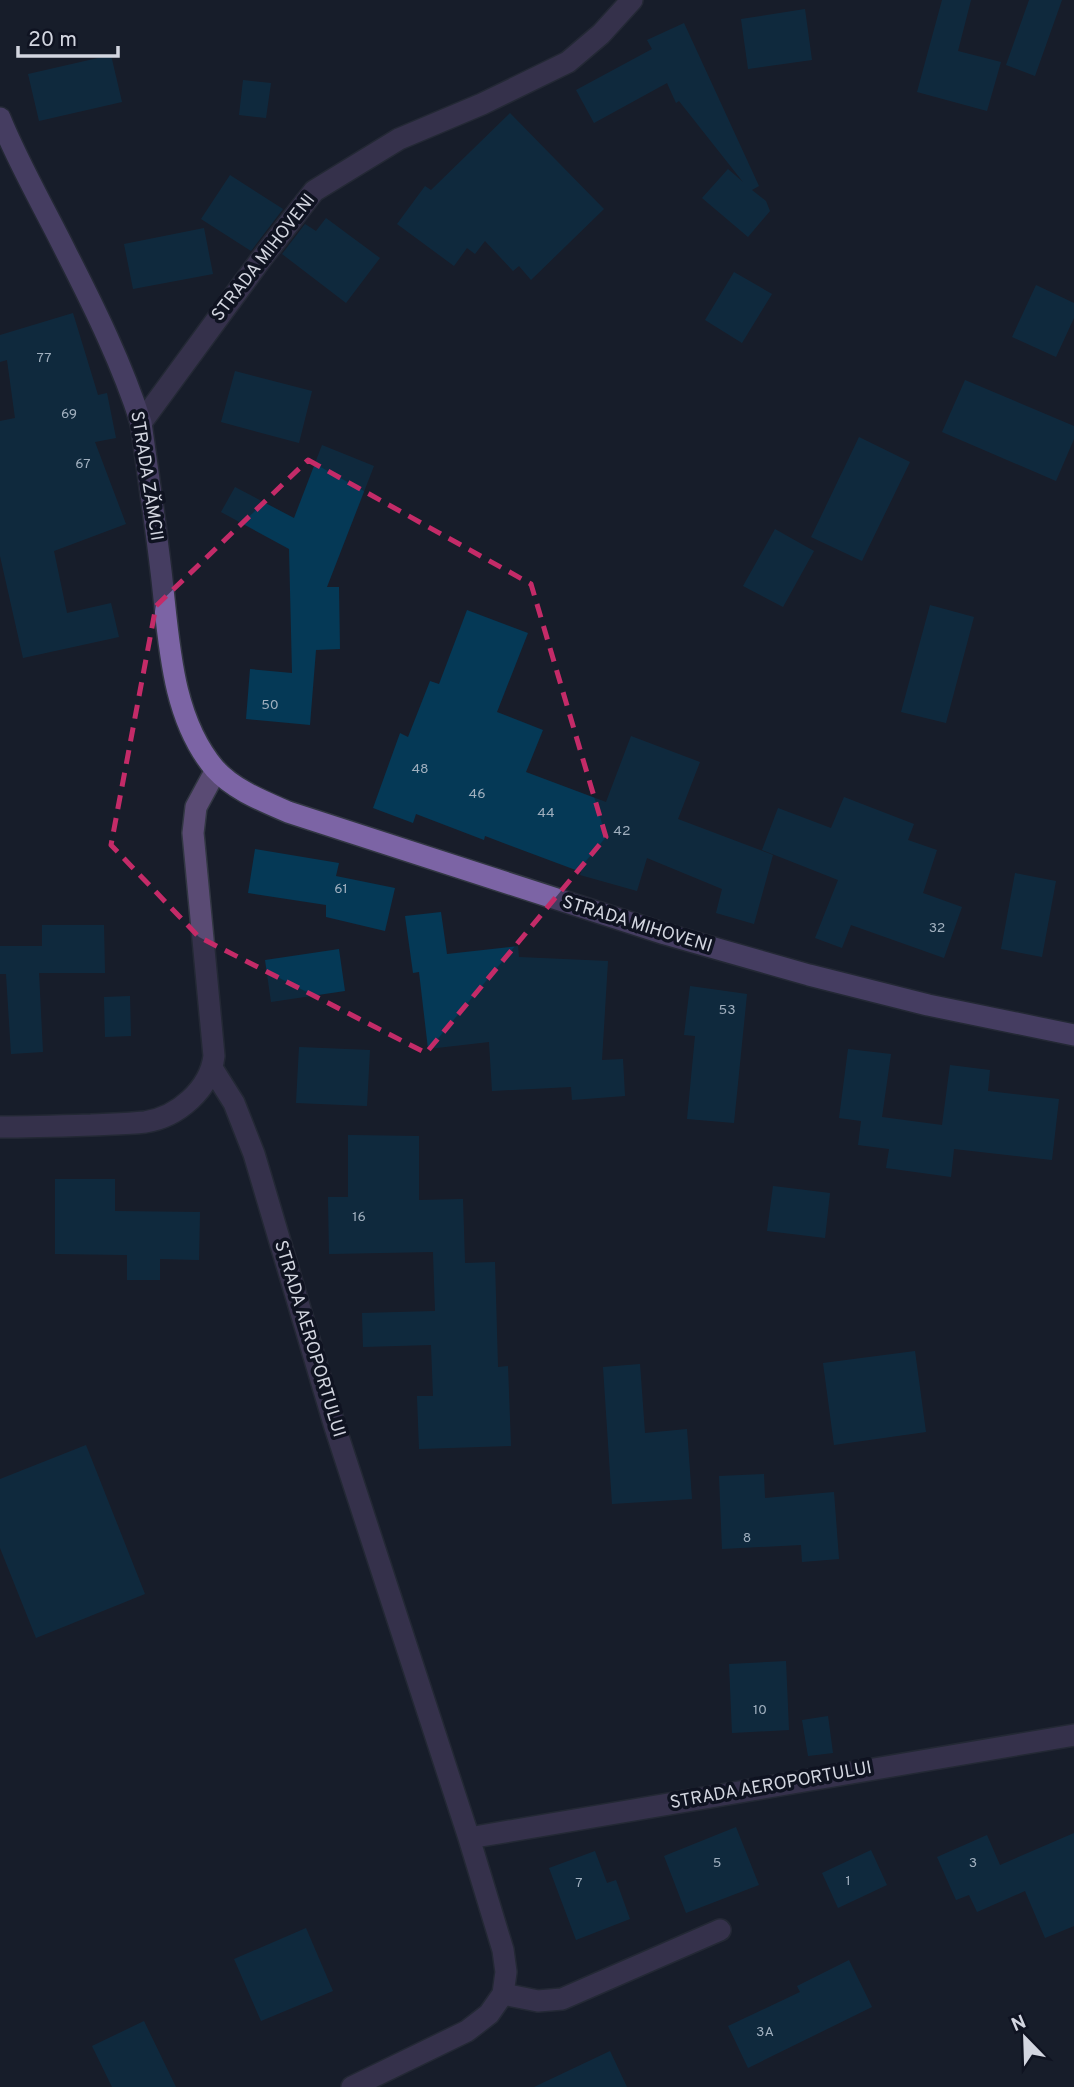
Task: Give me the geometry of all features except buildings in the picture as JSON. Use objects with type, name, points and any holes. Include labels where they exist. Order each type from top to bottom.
[{"type":"main road","name":"STRADA ZĂMCII","points":[[0,118],[13,151],[68,254],[117,356],[141,423],[175,677],[189,727],[216,770]]},
{"type":"main road","name":"STRADA MIHOVENI","points":[[216,770],[233,784],[288,812],[665,934],[928,1005],[1074,1035]]},
{"type":"street","name":"STRADA MIHOVENI","points":[[141,423],[314,191],[399,139],[482,104],[568,62],[601,34],[632,0]]},
{"type":"street","points":[[0,1127],[147,1122],[192,1099],[204,1085],[214,1056],[193,833],[195,807],[216,770]]},
{"type":"street","name":"STRADA AEROPORTULUI","points":[[212,1068],[234,1103],[254,1154],[334,1427],[469,1838],[503,1951],[506,1972],[503,1994]]},
{"type":"street","name":"STRADA AEROPORTULUI","points":[[469,1838],[1074,1735]]},
{"type":"street","points":[[352,2087],[467,2031],[489,2014],[503,1994],[538,2001],[562,1999],[720,1930]]},
{"type":"highlighted area","points":[[308,460],[531,584],[606,837],[426,1053],[199,937],[111,845],[156,606]]}]
